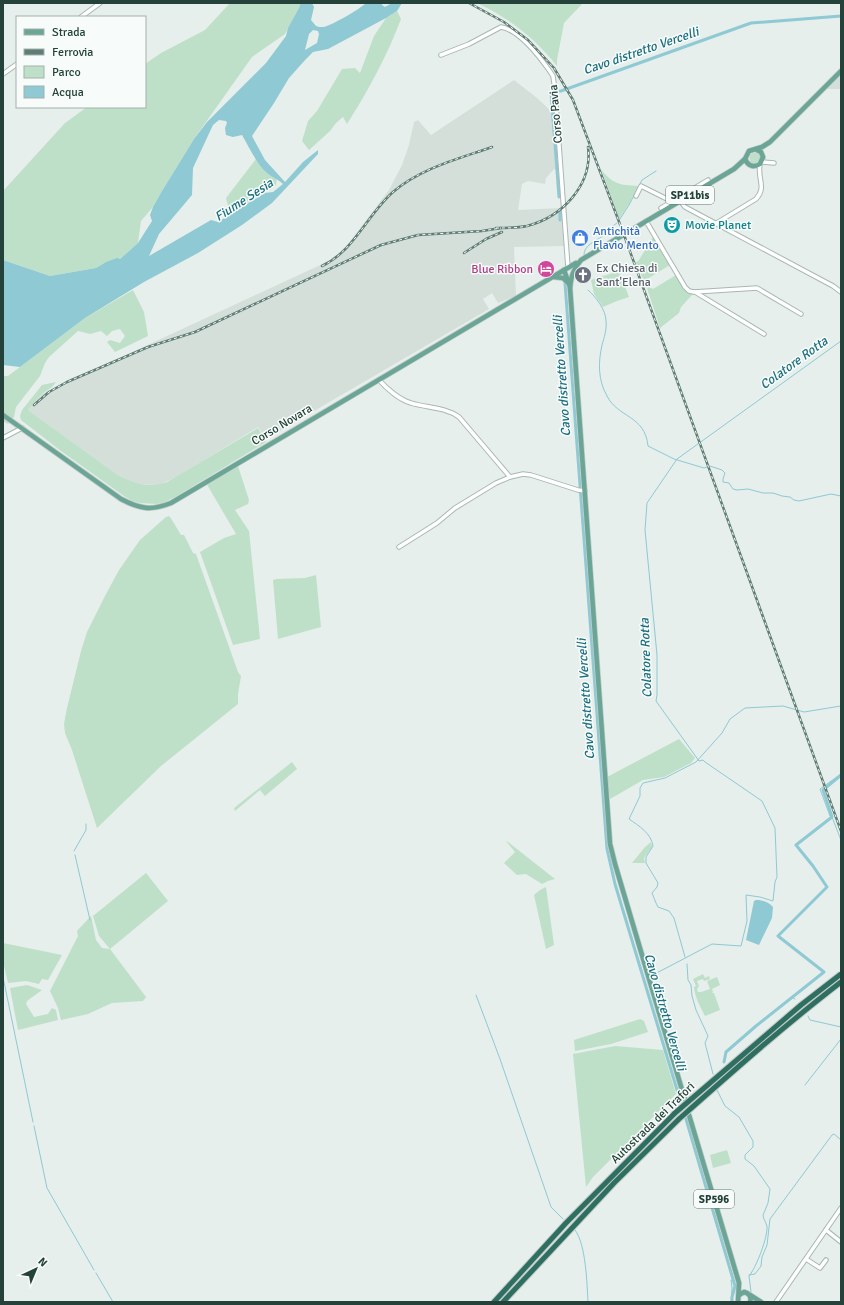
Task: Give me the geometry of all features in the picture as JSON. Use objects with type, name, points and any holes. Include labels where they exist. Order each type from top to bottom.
[{"type":"highway","name":"Autostrada dei Trafori","points":[[494,1302],[577,1212],[675,1114],[795,1010],[841,974]]},
{"type":"highway","name":"Autostrada dei Trafori","points":[[503,1302],[614,1183],[679,1119],[733,1070],[804,1010],[841,982]]},
{"type":"main road","name":"SP11bis","points":[[734,169],[745,159],[749,151],[757,150],[770,142],[841,71]]},
{"type":"main road","name":"SP11bis","points":[[762,159],[770,142]]},
{"type":"main road","points":[[745,159],[748,164],[754,167],[762,159],[757,150]]},
{"type":"main road","name":"SP11bis","points":[[581,260],[676,202],[734,169],[748,164]]},
{"type":"main road","name":"Corso Novara","points":[[3,415],[121,499],[145,508],[155,508],[171,503],[581,260]]},
{"type":"main road","points":[[570,280],[575,267],[581,260]]},
{"type":"main road","points":[[566,269],[570,280],[584,491],[612,854],[685,1100]]},
{"type":"main road","points":[[552,278],[563,278],[570,280]]},
{"type":"main road","name":"SP596","points":[[689,1115],[739,1283],[738,1302]]},
{"type":"main road","name":"SP596","points":[[739,1283],[750,1297],[750,1302]]},
{"type":"main road","points":[[739,1295],[742,1292],[747,1293],[761,1302]]},
{"type":"main road","points":[[750,1302],[755,1300],[761,1302]]},
{"type":"street","points":[[82,16],[100,3]]},
{"type":"street","name":"Corso Pavia","points":[[441,55],[469,44],[496,29],[504,27],[520,38],[542,60],[553,76],[566,269]]},
{"type":"street","points":[[3,74],[16,65]]},
{"type":"street","points":[[715,224],[760,195],[762,190],[759,174],[762,159],[772,163]]},
{"type":"street","points":[[754,167],[759,174]]},
{"type":"street","points":[[661,208],[676,202],[708,180]]},
{"type":"street","points":[[636,196],[641,186],[676,202],[833,286],[841,292]]},
{"type":"street","points":[[646,221],[685,287],[689,291],[694,292],[764,334]]},
{"type":"street","points":[[694,292],[757,288],[801,314]]},
{"type":"street","points":[[379,380],[397,396],[410,403],[450,412],[459,417],[510,477]]},
{"type":"street","points":[[3,438],[22,428]]},
{"type":"street","points":[[399,547],[437,523],[454,508],[496,483],[510,477],[523,474],[532,475],[584,491]]},
{"type":"street","points":[[776,1302],[841,1208]]},
{"type":"street","points":[[826,1230],[841,1242]]},
{"type":"street","points":[[806,1259],[820,1268],[826,1260]]},
{"type":"shaded area","points":[[841,74],[841,89],[827,89]]},
{"type":"shaded area","points":[[514,80],[552,112],[556,170],[554,169],[546,178],[545,184],[528,181],[522,184],[518,210],[561,208],[564,246],[514,247],[516,296],[498,303],[492,293],[483,299],[489,309],[266,439],[258,427],[176,477],[159,485],[130,482],[118,475],[28,410],[42,394],[331,260],[346,247],[389,190],[402,165],[409,145],[414,122],[418,120],[431,135]]},
{"type":"green space","points":[[230,3],[300,3],[300,6],[285,34],[252,57],[194,139],[153,207],[141,221],[138,243],[120,259],[106,262],[96,268],[50,276],[3,260],[3,191],[65,123],[86,108],[146,108],[146,63],[161,53],[205,30]]},
{"type":"green space","points":[[477,3],[583,3],[564,23],[557,66],[531,38],[511,22]]},
{"type":"green space","points":[[397,11],[401,19],[390,46],[370,86],[347,124],[343,117],[309,150],[302,141],[308,121],[317,111],[342,69],[355,68],[360,73],[374,36],[386,18]]},
{"type":"green space","points":[[753,153],[757,153],[759,154],[759,162],[753,163],[750,160],[750,156]]},
{"type":"green space","points":[[256,159],[267,173],[277,178],[276,185],[230,214],[226,198]]},
{"type":"green space","points":[[601,169],[609,178],[617,183],[638,186],[619,219]]},
{"type":"green space","points":[[653,237],[670,265],[644,281],[635,261],[637,262],[639,260]]},
{"type":"green space","points":[[619,271],[629,297],[603,307],[594,294],[591,280]]},
{"type":"green space","points":[[676,275],[686,291],[693,294],[681,307],[679,313],[660,328],[646,285],[653,289]]},
{"type":"green space","points":[[133,290],[144,312],[148,336],[115,352],[107,342],[110,340],[120,343],[125,336],[120,329],[112,331],[107,336],[101,331],[90,334],[78,331],[49,357],[40,376],[16,407],[14,417],[8,424],[3,421],[3,376],[8,376],[85,318]]},
{"type":"green space","points":[[56,382],[42,394],[28,410],[118,475],[136,483],[154,485],[167,482],[258,428],[266,442],[165,502],[157,504],[132,501],[61,451],[21,420],[20,416],[22,410],[42,385]]},
{"type":"green space","points":[[238,466],[249,500],[248,504],[235,510],[249,531],[260,639],[233,645],[200,552],[224,538],[236,534],[206,483]]},
{"type":"green space","points":[[169,516],[181,535],[184,535],[193,553],[196,554],[238,672],[241,676],[238,704],[161,766],[97,828],[72,750],[65,733],[64,724],[67,708],[87,632],[105,596],[119,570],[140,540]]},
{"type":"green space","points":[[316,575],[321,627],[278,639],[273,580],[305,578]]},
{"type":"green space","points":[[679,739],[695,758],[691,763],[664,777],[643,780],[610,799],[607,777]]},
{"type":"green space","points":[[292,762],[297,769],[265,796],[260,790],[235,811],[234,808]]},
{"type":"green space","points":[[506,841],[555,879],[542,884],[526,874],[517,875],[504,863],[515,852]]},
{"type":"green space","points":[[651,842],[652,847],[644,858],[645,863],[632,863],[645,847]]},
{"type":"green space","points":[[146,873],[168,901],[110,949],[99,936],[93,916]]},
{"type":"green space","points":[[546,887],[554,945],[546,949],[534,895]]},
{"type":"green space","points":[[91,916],[96,940],[102,948],[110,949],[146,997],[143,1001],[112,1003],[88,1014],[61,1020],[58,1008],[50,991],[78,936],[77,931]]},
{"type":"green space","points":[[3,943],[62,955],[48,980],[42,979],[39,984],[26,981],[8,983],[3,961]]},
{"type":"green space","points":[[703,974],[705,978],[709,976],[710,979],[697,981],[699,986],[697,989],[698,992],[710,989],[707,981],[717,977],[720,985],[712,989],[712,993],[714,993],[720,1010],[705,1016],[697,998],[694,987],[696,986],[693,979]]},
{"type":"green space","points":[[27,985],[42,990],[27,1001],[26,1004],[34,1017],[48,1014],[52,1008],[56,1010],[58,1020],[18,1030],[10,988]]},
{"type":"green space","points":[[640,1019],[644,1021],[648,1032],[611,1044],[575,1051],[574,1040]]},
{"type":"green space","points":[[615,1046],[663,1050],[676,1094],[593,1177],[586,1187],[573,1054]]},
{"type":"green space","points":[[727,1150],[731,1163],[713,1168],[710,1155]]},
{"type":"water","points":[[300,3],[312,3],[314,7],[311,20],[316,26],[323,27],[345,17],[366,3],[382,3],[385,7],[392,3],[402,3],[397,11],[386,18],[328,49],[313,52],[289,78],[252,136],[265,160],[285,182],[303,162],[318,150],[318,154],[272,203],[242,225],[198,253],[144,282],[85,318],[20,367],[3,365],[3,260],[50,276],[96,268],[106,262],[117,258],[120,259],[138,243],[152,221],[150,215],[153,207],[194,139],[207,122],[266,63],[286,36],[288,28],[300,6]],"holes":[[[313,30],[318,31],[319,34],[317,43],[305,50],[309,34]],[[219,120],[226,121],[227,123],[225,128],[226,135],[233,137],[242,135],[259,165],[267,173],[283,184],[273,192],[265,193],[218,222],[211,220],[149,256],[159,234],[192,195],[193,168],[213,125]]]},
{"type":"water","points":[[761,900],[773,907],[772,918],[759,945],[746,940],[754,901]]},
{"type":"waterway","name":"Cavo distretto Vercelli","points":[[559,197],[551,92],[561,91],[751,23],[841,16]]},
{"type":"waterway","points":[[620,219],[642,180],[656,171]]},
{"type":"waterway","name":"Cavo distretto Vercelli","points":[[560,210],[560,220]]},
{"type":"waterway","points":[[584,256],[584,252],[588,246],[603,236],[604,232],[617,223]]},
{"type":"waterway","name":"Cavo distretto Vercelli","points":[[565,283],[607,849],[615,884],[681,1103]]},
{"type":"waterway","points":[[588,290],[600,304],[606,317],[606,330],[599,365],[600,378],[604,390],[612,403],[637,422],[642,428],[646,436],[648,446],[674,459],[704,468],[710,466],[722,470],[725,473],[723,482],[729,483],[733,489],[748,489],[763,493],[773,493],[799,501],[831,494],[841,496]]},
{"type":"waterway","name":"Colatore Rotta","points":[[649,977],[712,944],[741,946],[747,921],[746,895],[773,901],[777,877],[775,828],[762,801],[703,760],[699,761],[656,701],[657,655],[645,530],[647,503],[677,459],[841,341]]},
{"type":"waterway","points":[[685,957],[674,918],[669,911],[658,907],[652,893],[657,887],[658,883],[646,863],[646,857],[653,846],[652,841],[644,830],[629,819],[640,796],[640,788],[643,783],[665,778],[696,762],[722,733],[730,719],[745,708],[783,706],[804,712],[841,706]]},
{"type":"waterway","points":[[830,816],[820,789],[841,774]]},
{"type":"waterway","points":[[724,1062],[726,1052],[824,972],[778,936],[827,887],[813,866],[796,845],[832,817],[823,790],[841,775]]},
{"type":"waterway","points":[[832,817],[841,840]]},
{"type":"waterway","points":[[74,851],[86,830],[86,824]]},
{"type":"waterway","points":[[75,855],[90,920]]},
{"type":"waterway","points":[[687,964],[688,980],[691,985],[696,1010],[708,1036],[705,1043],[713,1074]]},
{"type":"waterway","points":[[3,977],[33,1122]]},
{"type":"waterway","points":[[476,995],[500,1059],[551,1207],[563,1219]]},
{"type":"waterway","points":[[808,1016],[810,1020],[841,1027]]},
{"type":"waterway","points":[[805,1085],[841,1039]]},
{"type":"waterway","points":[[717,1090],[725,1106],[739,1117],[753,1141],[753,1147],[745,1155],[745,1159],[754,1166],[770,1189],[768,1203],[763,1215],[767,1226],[766,1237],[758,1260],[749,1276],[751,1292]]},
{"type":"waterway","name":"Cavo distretto Vercelli","points":[[686,1119],[735,1286],[732,1302]]},
{"type":"waterway","points":[[34,1126],[47,1188],[94,1270]]},
{"type":"waterway","points":[[749,1275],[755,1274],[761,1266],[762,1257],[767,1245],[770,1219],[832,1135],[834,1134],[841,1140]]},
{"type":"waterway","points":[[575,1230],[579,1236],[584,1254],[588,1302]]},
{"type":"waterway","points":[[96,1273],[113,1302]]},
{"type":"waterway","name":"Cavo distretto Vercelli","points":[[731,1302],[732,1280]]},
{"type":"railway","points":[[469,3],[504,22],[528,40],[554,68],[573,100],[624,235],[841,831]]},
{"type":"railway","points":[[322,266],[343,251],[352,242],[384,201],[404,184],[428,170],[492,147]]},
{"type":"railway","points":[[496,228],[515,228],[540,222],[563,207],[580,186],[586,174],[588,147]]},
{"type":"railway","points":[[34,405],[49,392],[67,382],[148,347],[195,332],[381,245],[418,235],[482,231],[501,228]]},
{"type":"railway","points":[[464,253],[486,239],[502,232]]},
{"type":"place","name":"Movie Planet","points":[[672,225]]},
{"type":"place","name":"Antichità Flavio Mento","points":[[580,238]]},
{"type":"place","name":"Blue Ribbon","points":[[546,269]]},
{"type":"place","name":"Ex Chiesa di Sant'Elena","points":[[583,275]]},
{"type":"water label","name":"Fiume Sesia","points":[[244,200]]}]
